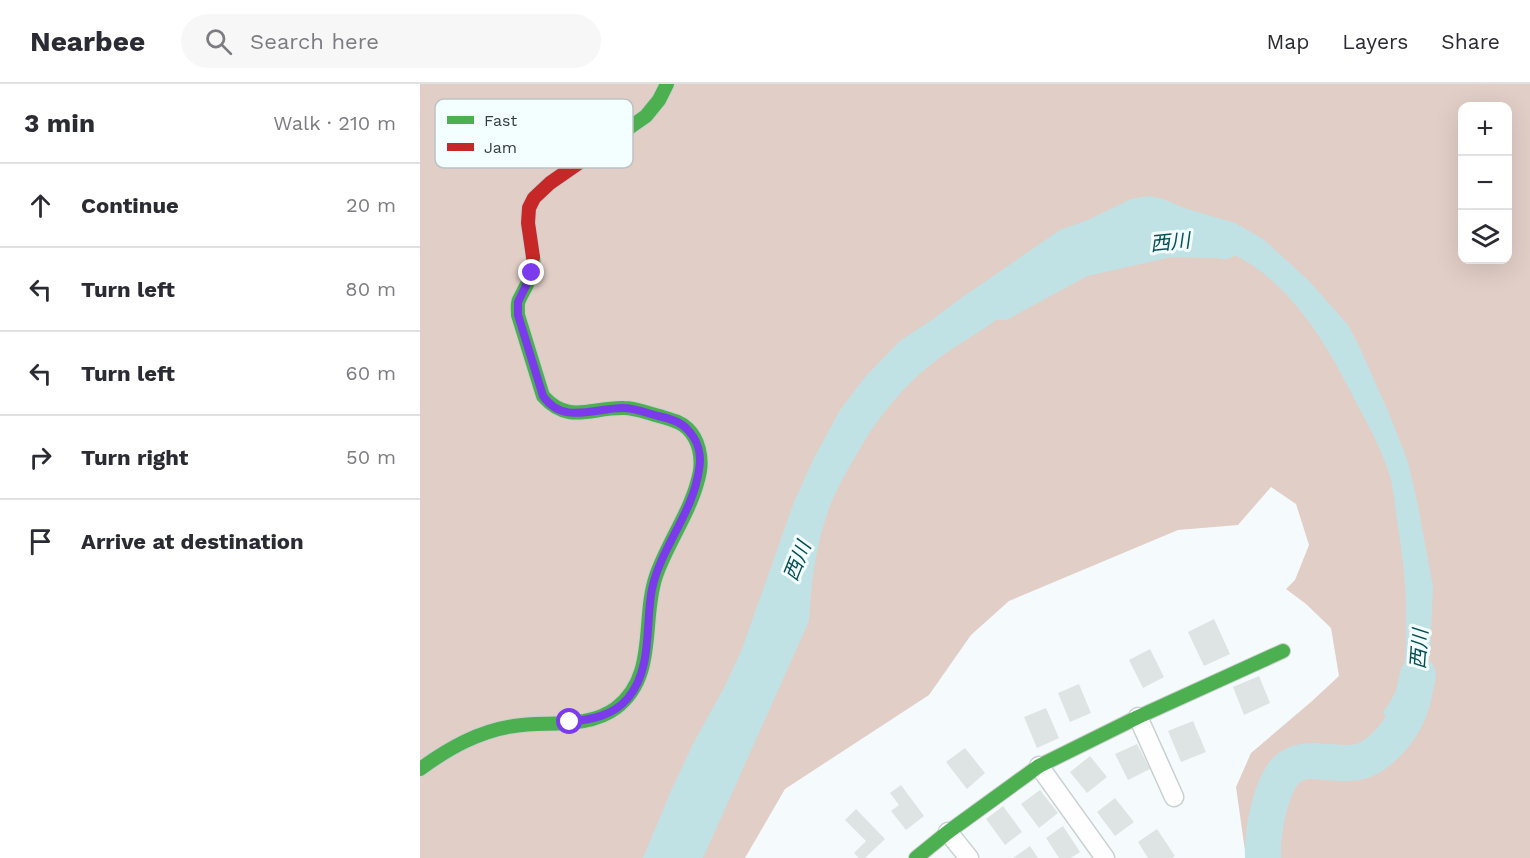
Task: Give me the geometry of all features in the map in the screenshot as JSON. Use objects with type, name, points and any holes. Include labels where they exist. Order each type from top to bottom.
[{"type":"street","points":[[633,125],[646,116],[659,100],[667,84]]},
{"type":"street","points":[[420,769],[443,751],[472,736],[514,726],[570,722],[604,716],[618,708],[628,698],[643,669],[652,588],[661,563],[692,499],[700,470],[700,449],[693,436],[685,426],[671,419],[629,408],[563,412],[548,403],[543,396],[518,315],[518,302],[526,288],[534,262],[528,223],[529,208],[534,198],[550,183],[573,168]]},
{"type":"street","points":[[916,858],[1039,766],[1138,717],[1283,651]]},
{"type":"street","points":[[1138,717],[1174,797]]},
{"type":"street","points":[[1039,766],[1105,858]]},
{"type":"street","points":[[948,832],[969,858]]},
{"type":"shaded area","points":[[420,84],[1530,84],[1530,858],[1246,858],[1236,787],[1251,753],[1339,676],[1331,628],[1286,589],[1295,580],[1309,545],[1296,504],[1271,487],[1238,525],[1178,530],[1009,601],[971,635],[929,695],[785,789],[745,858],[420,858]]},
{"type":"water","points":[[1149,196],[1235,223],[1263,239],[1308,280],[1348,325],[1358,344],[1408,462],[1433,587],[1430,653],[1414,710],[1396,728],[1383,713],[1400,682],[1406,651],[1405,582],[1394,495],[1381,451],[1332,357],[1299,309],[1280,288],[1259,270],[1235,255],[1186,239],[1163,236],[1121,241],[1089,250],[1052,269],[1021,301],[924,370],[882,415],[868,435],[834,496],[823,526],[816,557],[809,621],[703,858],[643,858],[694,742],[724,688],[742,649],[794,502],[840,410],[866,376],[900,341],[964,296],[1060,230],[1088,220],[1131,199]]},
{"type":"building","points":[[1214,619],[1230,654],[1204,666],[1188,632]]},
{"type":"building","points":[[1150,649],[1164,677],[1143,688],[1129,660]]},
{"type":"building","points":[[1259,676],[1270,703],[1244,715],[1233,687]]},
{"type":"building","points":[[1079,684],[1091,713],[1070,722],[1058,693]]},
{"type":"building","points":[[1046,708],[1059,738],[1037,748],[1024,717]]},
{"type":"building","points":[[1193,721],[1206,752],[1181,762],[1168,731]]},
{"type":"building","points":[[1137,744],[1150,769],[1128,780],[1115,754]]},
{"type":"building","points":[[965,748],[985,773],[967,789],[946,762]]},
{"type":"building","points":[[1090,756],[1107,777],[1087,793],[1070,772]]},
{"type":"building","points":[[901,785],[924,816],[906,830],[891,811],[899,805],[890,793]]},
{"type":"building","points":[[1040,790],[1058,813],[1039,828],[1021,804]]},
{"type":"building","points":[[1115,798],[1134,822],[1115,836],[1097,812]]},
{"type":"building","points":[[1003,806],[1022,832],[1005,845],[986,819]]},
{"type":"building","points":[[856,809],[885,839],[865,858],[859,858],[854,853],[866,841],[845,820]]},
{"type":"building","points":[[1063,826],[1080,852],[1071,858],[1059,858],[1046,838]]},
{"type":"building","points":[[1157,829],[1175,856],[1172,858],[1148,858],[1138,842]]},
{"type":"building","points":[[1030,846],[1038,858],[1013,858]]},
{"type":"waterway","name":"西川","points":[[1002,302],[1081,259],[1170,239],[1224,241]]},
{"type":"waterway","name":"西川","points":[[1263,858],[1264,836],[1272,796],[1283,774],[1295,764],[1304,762],[1354,763],[1374,755],[1392,738],[1406,718],[1418,675]]},
{"type":"traffic: fast","points":[[633,125],[646,116],[659,100],[667,84]]},
{"type":"traffic: fast","points":[[420,769],[453,747],[477,736],[514,726],[580,722],[593,719],[616,708],[629,695],[638,680],[643,664],[649,611],[656,576],[697,485],[700,454],[692,433],[685,426],[670,419],[628,408],[571,412],[553,405],[543,396],[518,315],[518,302],[531,274],[533,257]]},
{"type":"traffic: fast","points":[[916,858],[1039,766],[1138,717],[1283,651]]},
{"type":"traffic: jam","points":[[533,257],[528,223],[529,208],[534,198],[572,168]]},
{"type":"route","points":[[532,273],[518,302],[518,315],[543,396],[548,403],[563,412],[629,408],[671,419],[685,426],[700,449],[700,470],[692,499],[673,536],[652,588],[643,669],[634,688],[618,708],[604,716],[570,722]]}]
